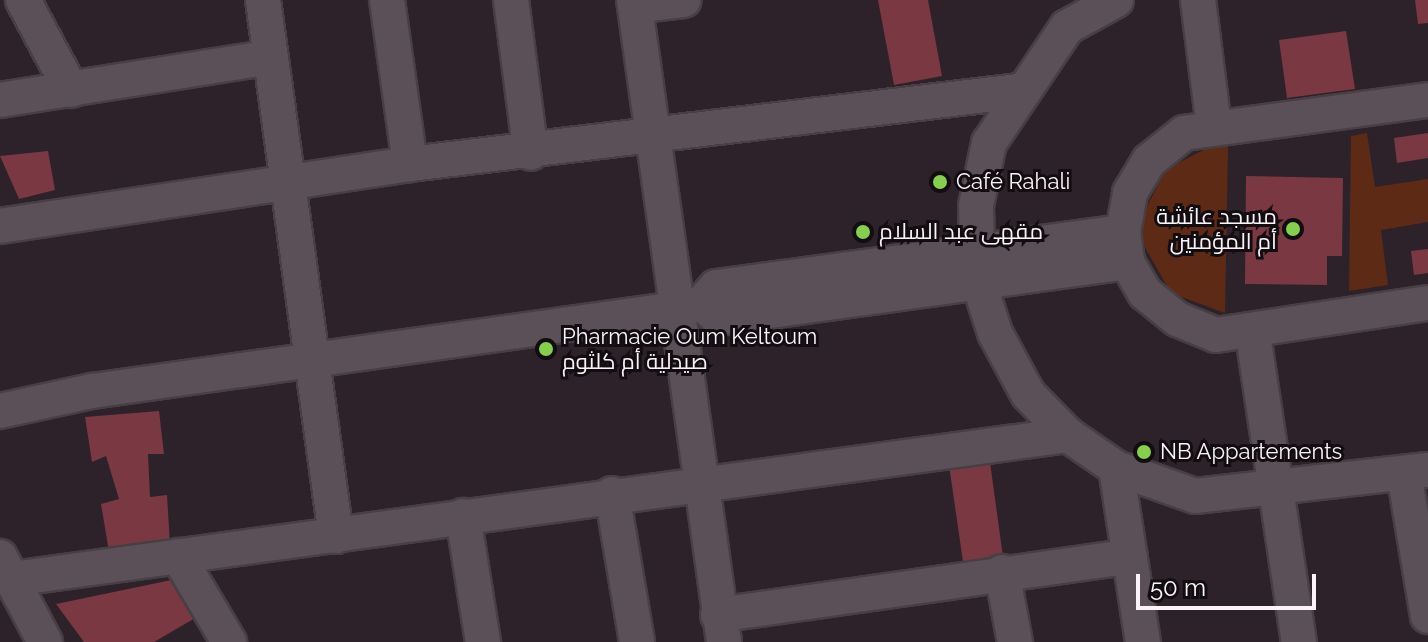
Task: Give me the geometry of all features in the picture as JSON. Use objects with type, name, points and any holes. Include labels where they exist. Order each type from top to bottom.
[{"type":"street","points":[[23,0],[71,90]]},
{"type":"street","points":[[263,0],[336,536]]},
{"type":"street","points":[[387,0],[410,164]]},
{"type":"street","points":[[511,0],[531,153]]},
{"type":"street","points":[[684,0],[635,3],[654,138],[689,306],[700,481],[721,628],[1002,572],[1130,556]]},
{"type":"street","points":[[1116,0],[1063,14],[989,143],[976,266],[1028,394],[1068,435],[1116,468],[1195,496],[1277,492],[1416,472],[1428,616]]},
{"type":"street","points":[[1198,0],[1214,126]]},
{"type":"street","points":[[0,100],[271,57]]},
{"type":"street","points":[[0,226],[290,185],[410,164],[531,153],[1019,91]]},
{"type":"street","points":[[1428,100],[1214,126],[1184,133],[1149,161],[1130,193],[1125,247],[1145,293],[1177,319],[1216,335],[1253,335],[1428,303]]},
{"type":"street","points":[[0,411],[312,360],[689,306],[716,287],[976,266],[1125,247]]},
{"type":"street","points":[[1253,335],[1299,642]]},
{"type":"street","points":[[45,642],[6,568],[178,556],[336,536],[700,481],[1068,435]]},
{"type":"street","points":[[1116,468],[1143,642]]},
{"type":"street","points":[[612,494],[637,642]]},
{"type":"street","points":[[463,516],[477,641]]},
{"type":"street","points":[[178,556],[229,642]]},
{"type":"street","points":[[1002,572],[1015,642]]},
{"type":"shaded area","points":[[1367,133],[1375,187],[1428,179],[1428,222],[1381,230],[1388,285],[1349,291],[1351,136]]},
{"type":"shaded area","points":[[1211,146],[1228,146],[1225,313],[1171,293],[1143,244],[1142,217],[1165,170]]},
{"type":"building","points":[[878,0],[928,0],[942,76],[894,85]]},
{"type":"building","points":[[1415,0],[1428,0],[1428,23],[1418,24]]},
{"type":"building","points":[[1346,31],[1355,89],[1287,98],[1279,40]]},
{"type":"building","points":[[1428,133],[1428,158],[1397,163],[1394,138]]},
{"type":"building","points":[[48,151],[55,190],[19,199],[0,156]]},
{"type":"building","points":[[1246,176],[1343,178],[1342,256],[1327,256],[1327,285],[1245,284]]},
{"type":"building","points":[[1428,249],[1428,273],[1414,275],[1411,251]]},
{"type":"building","points":[[159,411],[164,454],[148,454],[150,497],[167,495],[170,544],[109,552],[101,504],[119,499],[106,456],[92,462],[85,417]]},
{"type":"building","points":[[990,462],[1003,557],[963,562],[949,465]]},
{"type":"building","points":[[181,578],[202,614],[154,642],[84,642],[56,604]]},
{"type":"place","name":"Café Rahali","points":[[940,182]]},
{"type":"place","name":"مسجد عائشة أم المؤمنين","points":[[1293,229]]},
{"type":"place","name":"مقهى عبد السلام","points":[[863,232]]},
{"type":"place","name":"Pharmacie Oum Keltoum صيدلية أم كلثوم","points":[[546,349]]},
{"type":"place","name":"NB Appartements","points":[[1144,452]]}]
